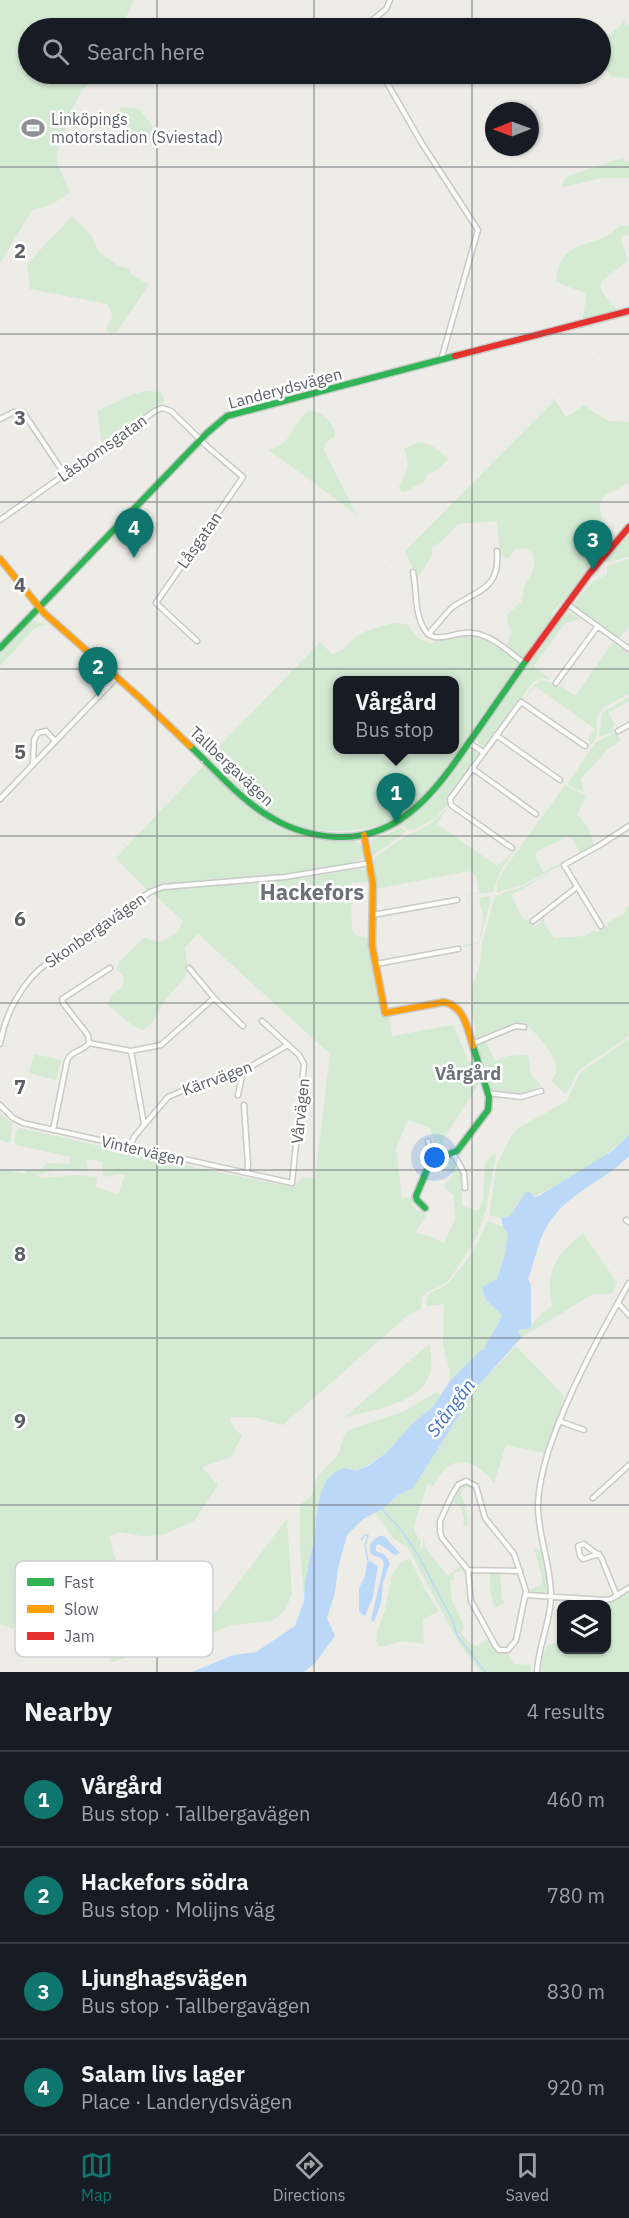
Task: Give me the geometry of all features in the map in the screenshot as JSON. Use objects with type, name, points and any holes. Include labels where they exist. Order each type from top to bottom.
[{"type":"street","points":[[375,18],[386,9],[390,0]]},
{"type":"street","points":[[388,84],[478,230],[441,361]]},
{"type":"street","name":"Landerydsvägen","points":[[0,648],[219,422],[229,415],[629,311]]},
{"type":"street","name":"Låsbomsgatan","points":[[0,520],[158,409],[171,411],[202,440]]},
{"type":"street","points":[[0,419],[17,411],[25,414],[65,475]]},
{"type":"street","name":"Låsgatan","points":[[197,641],[156,603],[243,477],[202,440]]},
{"type":"street","name":"Tallbergavägen","points":[[0,559],[39,607],[272,820],[292,830],[315,836],[344,838],[364,835],[399,821],[421,805],[440,783],[599,561],[629,527]]},
{"type":"street","points":[[430,636],[431,631],[452,608],[473,597],[490,583],[498,568],[497,551]]},
{"type":"street","points":[[413,572],[419,618],[430,636],[437,638],[459,633],[477,634],[498,644],[525,663]]},
{"type":"street","points":[[567,604],[629,649]]},
{"type":"street","points":[[556,683],[598,626]]},
{"type":"street","points":[[0,799],[117,677]]},
{"type":"street","points":[[512,848],[450,804],[450,799],[483,752],[518,704],[522,703],[585,746]]},
{"type":"street","points":[[618,730],[629,725]]},
{"type":"street","points":[[33,764],[34,740],[38,733],[46,731],[56,741]]},
{"type":"street","points":[[496,735],[560,780]]},
{"type":"street","points":[[469,742],[483,752]]},
{"type":"street","points":[[472,768],[536,814]]},
{"type":"street","points":[[601,927],[564,865],[629,826]]},
{"type":"street","points":[[364,835],[373,884],[372,945],[385,1013],[450,1002],[461,1011],[488,1093],[487,1113],[453,1153],[434,1160],[426,1169],[416,1196],[425,1208]]},
{"type":"street","name":"Skonbergavägen","points":[[1,1035],[21,991],[39,970],[141,897],[158,889],[308,874],[370,863]]},
{"type":"street","points":[[533,921],[577,887]]},
{"type":"street","points":[[372,915],[457,900]]},
{"type":"street","points":[[376,964],[458,949]]},
{"type":"street","points":[[89,1043],[88,1035],[62,999],[110,968]]},
{"type":"street","points":[[189,968],[214,998],[243,1026]]},
{"type":"street","points":[[89,1043],[131,1051],[161,1045],[214,998]]},
{"type":"street","name":"Vårvägen","points":[[262,1021],[301,1057],[304,1068],[291,1183]]},
{"type":"street","points":[[472,1044],[516,1026],[524,1028]]},
{"type":"street","points":[[0,1044],[1,1035]]},
{"type":"street","points":[[53,1130],[68,1058],[71,1053],[89,1043]]},
{"type":"street","name":"Kärrvägen","points":[[130,1147],[134,1137],[164,1101],[172,1095],[205,1081],[243,1071],[288,1045]]},
{"type":"street","points":[[131,1051],[144,1125]]},
{"type":"street","points":[[238,1095],[243,1071]]},
{"type":"street","points":[[488,1093],[521,1096],[541,1090]]},
{"type":"street","name":"Vintervägen","points":[[0,1105],[17,1120],[53,1130],[291,1183]]},
{"type":"street","points":[[243,1105],[247,1173]]},
{"type":"street","points":[[428,1141],[434,1160]]},
{"type":"street","points":[[453,1153],[464,1173],[465,1188]]},
{"type":"street","points":[[537,1672],[551,1597],[548,1567],[538,1525],[538,1506],[544,1467],[559,1421],[582,1369],[629,1284]]},
{"type":"street","points":[[618,1304],[629,1315]]},
{"type":"street","points":[[559,1421],[584,1430]]},
{"type":"street","points":[[593,1498],[629,1464]]},
{"type":"street","points":[[466,1481],[476,1486],[485,1518],[511,1550],[520,1571],[526,1595],[514,1645],[508,1650],[499,1650],[471,1601],[468,1570],[442,1538],[439,1527],[456,1487],[466,1481]]},
{"type":"street","points":[[598,1554],[583,1559],[578,1546],[584,1544],[598,1554],[617,1596]]},
{"type":"street","points":[[468,1570],[520,1571]]},
{"type":"street","points":[[526,1595],[597,1600],[610,1599],[629,1588]]},
{"type":"green space","name":"Linköpings motorstadion (Sviestad)","points":[[0,0],[134,0],[126,18],[18,18],[18,84],[88,84],[76,101],[56,155],[70,192],[52,204],[32,210],[0,263]]},
{"type":"green space","points":[[623,19],[629,27],[629,78],[611,76],[611,34],[620,26]]},
{"type":"green space","points":[[121,107],[139,109],[152,125],[153,134],[147,141],[139,140],[117,113]]},
{"type":"green space","points":[[622,158],[629,162],[629,178],[603,178],[562,187],[562,182],[568,176]]},
{"type":"green space","points":[[72,216],[93,237],[98,251],[118,266],[128,268],[131,274],[149,285],[117,331],[112,333],[107,331],[107,325],[112,319],[107,304],[30,289],[27,264]]},
{"type":"green space","points":[[619,226],[629,226],[629,235],[622,237],[621,240],[628,260],[602,281],[600,286],[619,312],[582,321],[585,293],[556,282],[559,267],[571,250],[609,234]]},
{"type":"green space","points":[[145,391],[161,392],[164,401],[102,444],[97,411],[133,394]]},
{"type":"green space","points":[[555,400],[566,417],[584,405],[608,421],[629,422],[629,483],[602,499],[601,515],[612,536],[553,612],[526,656],[521,658],[506,647],[512,632],[507,615],[521,602],[524,587],[535,563],[533,553],[525,548],[516,549],[507,559],[500,553],[497,521],[458,524],[432,548],[432,556],[417,578],[405,551]]},
{"type":"green space","points":[[310,410],[323,416],[333,427],[335,436],[326,442],[324,451],[357,515],[269,450],[283,443],[304,414]]},
{"type":"green space","points":[[418,442],[434,448],[448,459],[437,470],[427,475],[425,481],[401,492],[399,487],[408,465],[404,449]]},
{"type":"green space","points":[[629,533],[629,557],[604,563],[607,557]]},
{"type":"green space","points":[[629,559],[629,627],[619,638],[576,607],[575,602],[592,582],[607,574],[607,566]]},
{"type":"green space","points":[[569,612],[581,619],[565,623],[534,666],[551,680],[543,678],[534,681],[486,745],[478,745],[477,737],[562,617]]},
{"type":"green space","points":[[32,620],[48,625],[39,626],[33,630],[0,666],[0,653]]},
{"type":"green space","points":[[395,623],[407,624],[418,638],[432,644],[454,635],[479,637],[502,647],[519,663],[459,749],[459,676],[333,676],[333,754],[455,754],[416,804],[393,819],[368,828],[353,830],[336,831],[299,827],[279,818],[260,805],[209,757],[320,642],[332,654],[344,648],[358,635]]},
{"type":"green space","points":[[613,642],[629,654],[629,694],[600,712],[596,738],[589,746],[588,739],[595,729],[535,686],[524,700],[535,685],[542,681],[547,681],[559,688],[561,686],[575,696]]},
{"type":"green space","points":[[629,697],[629,701],[608,713],[615,724],[612,726],[615,731],[599,737],[602,713]]},
{"type":"green space","points":[[616,732],[621,740],[607,750],[581,779],[584,793],[567,784],[596,742]]},
{"type":"green space","points":[[473,750],[477,753],[476,759],[448,799],[447,805],[434,819],[413,830],[408,830],[402,825],[434,797],[467,752]]},
{"type":"green space","points":[[204,765],[249,807],[276,827],[312,839],[354,841],[362,846],[363,857],[349,864],[327,869],[237,880],[164,884],[148,891],[116,858]]},
{"type":"green space","points":[[565,785],[586,796],[577,814],[590,830],[594,846],[580,853],[573,839],[568,836],[538,851],[535,855],[543,872],[561,863],[561,865],[523,885],[497,892],[497,884],[503,871]]},
{"type":"green space","points":[[448,806],[437,824],[497,866],[514,851],[500,872],[493,892],[462,896],[479,893],[476,876],[469,871],[376,889],[374,858],[407,835],[433,822]]},
{"type":"green space","points":[[401,828],[407,831],[372,856],[373,839]]},
{"type":"green space","points":[[562,867],[511,895],[523,919],[529,920],[534,927],[544,915],[544,922],[554,938],[585,936],[594,930],[596,933],[608,925],[607,923],[623,914],[629,905],[629,1036],[579,1070],[566,1094],[551,1081],[556,1074],[556,1066],[550,1052],[524,1022],[474,1042],[476,1035],[472,1012],[472,988],[480,964],[482,943],[495,896],[524,886]]},
{"type":"green space","points":[[358,869],[368,872],[371,882],[352,883],[342,896],[322,902],[317,906],[343,898],[351,887],[352,930],[356,935],[368,938],[382,1018],[389,1015],[392,1036],[453,1025],[469,1062],[475,1061],[481,1081],[443,1139],[444,1154],[438,1156],[434,1154],[432,1146],[434,1140],[430,1128],[408,1120],[396,1149],[402,1198],[413,1197],[414,1200],[411,1203],[417,1211],[421,1210],[426,1216],[415,1233],[433,1237],[444,1243],[455,1220],[454,1196],[443,1186],[454,1174],[446,1168],[444,1158],[452,1157],[462,1172],[462,1206],[478,1211],[483,1200],[485,1163],[494,1153],[496,1155],[486,1210],[471,1247],[448,1281],[422,1297],[421,1309],[407,1316],[283,1425],[253,1417],[229,1417],[233,1427],[242,1436],[231,1457],[202,1467],[218,1485],[194,1521],[163,1535],[142,1536],[119,1532],[109,1537],[117,1561],[15,1561],[15,1630],[0,1624],[0,1169],[26,1174],[25,1170],[40,1170],[47,1163],[68,1164],[71,1157],[16,1145],[14,1142],[17,1129],[293,1187],[302,1177],[315,1179],[330,1054],[198,934],[185,947],[187,968],[183,980],[169,995],[147,1028],[143,1030],[133,1026],[107,1004],[112,994],[122,988],[124,977],[117,969],[119,962],[144,938],[161,942],[179,931],[183,921],[153,893],[173,888],[310,877]],"holes":[[[86,1159],[102,1162],[103,1175],[109,1177],[116,1174],[125,1175],[118,1195],[96,1187],[97,1177],[75,1175],[45,1178],[35,1176],[57,1169],[88,1171]]]},
{"type":"green space","points":[[489,896],[491,899],[479,943],[465,947],[463,945],[479,941],[483,918],[479,898],[463,901]]},
{"type":"green space","points":[[629,1039],[629,1135],[604,1156],[577,1174],[548,1190],[518,1202],[510,1216],[501,1218],[489,1215],[497,1164],[511,1136],[518,1128],[567,1101],[580,1073]]},
{"type":"green space","points":[[486,1041],[495,1061],[508,1056],[528,1055],[531,1075],[542,1086],[521,1095],[490,1090],[475,1047]]},
{"type":"green space","points":[[34,1054],[61,1060],[56,1080],[29,1073]]},
{"type":"green space","points":[[0,1113],[13,1124],[10,1143],[0,1140]]},
{"type":"green space","points":[[487,1221],[503,1226],[508,1233],[505,1254],[497,1279],[482,1288],[485,1299],[502,1315],[484,1350],[450,1381],[443,1345],[444,1304],[426,1306],[426,1300],[430,1293],[445,1286],[460,1269]]},
{"type":"green space","points":[[583,1233],[617,1283],[612,1294],[593,1294],[521,1338],[518,1330],[528,1329],[542,1313],[552,1306],[550,1282],[555,1264],[559,1256]]},
{"type":"green space","points":[[429,1344],[431,1363],[428,1378],[420,1390],[393,1405],[344,1418]]},
{"type":"green space","points":[[516,1346],[565,1397],[545,1453],[506,1445],[494,1483],[479,1468],[462,1462],[454,1464],[440,1475],[434,1486],[428,1483],[414,1525],[421,1543],[419,1551],[423,1546],[423,1535],[426,1549],[448,1576],[462,1565],[464,1572],[454,1572],[454,1580],[450,1580],[452,1600],[464,1626],[461,1633],[455,1636],[408,1548],[393,1538],[375,1513],[397,1496],[413,1488],[477,1387]]},
{"type":"green space","points":[[436,1392],[442,1396],[387,1452],[320,1496],[304,1593],[300,1551],[300,1505],[311,1496],[317,1477],[338,1455],[345,1433],[403,1412]]},
{"type":"green space","points":[[463,1484],[473,1486],[461,1490],[469,1525],[463,1526],[461,1506],[451,1502],[459,1486]]},
{"type":"green space","points":[[287,1519],[292,1593],[286,1609],[271,1621],[231,1625],[213,1633],[213,1616]]},
{"type":"green space","points":[[534,1548],[541,1550],[546,1575],[547,1590],[540,1594],[528,1590],[542,1585]]},
{"type":"green space","points":[[410,1559],[439,1611],[423,1619],[424,1644],[403,1641],[380,1647],[376,1641],[377,1633],[385,1610],[392,1574],[402,1561]]},
{"type":"green space","points":[[490,1572],[501,1573],[502,1600],[505,1602],[495,1608],[490,1590]]},
{"type":"green space","points":[[629,1593],[629,1672],[542,1672],[542,1659],[547,1645],[557,1643],[557,1654],[611,1654],[611,1601]]},
{"type":"green space","points":[[462,1634],[469,1643],[476,1646],[489,1639],[497,1651],[507,1653],[514,1664],[531,1665],[531,1672],[481,1672],[457,1641],[456,1637]]},
{"type":"green space","points":[[110,1657],[126,1657],[122,1659],[112,1662]]},
{"type":"water","name":"Stångån","points":[[629,1135],[629,1156],[567,1203],[547,1226],[528,1279],[531,1285],[531,1326],[528,1329],[518,1330],[521,1338],[477,1387],[413,1488],[363,1519],[347,1535],[327,1618],[335,1636],[315,1663],[304,1672],[192,1672],[233,1655],[256,1652],[295,1626],[304,1601],[305,1582],[320,1496],[326,1481],[334,1473],[344,1468],[356,1471],[368,1466],[387,1452],[414,1422],[433,1407],[450,1381],[480,1351],[484,1350],[498,1324],[502,1315],[485,1299],[482,1287],[497,1279],[505,1254],[508,1233],[504,1229],[501,1218],[510,1216],[526,1192],[530,1192],[534,1197],[539,1196],[612,1151]]},
{"type":"water","points":[[380,1536],[384,1536],[400,1553],[395,1555],[379,1544],[376,1546],[376,1551],[385,1555],[390,1563],[374,1622],[371,1620],[384,1564],[382,1559],[371,1554],[370,1545]]},
{"type":"water","points":[[370,1561],[378,1566],[373,1597],[365,1616],[359,1612],[359,1588],[365,1576],[367,1563]]},
{"type":"waterway","points":[[382,1509],[402,1531],[418,1555],[453,1621],[457,1635],[485,1672]]},
{"type":"waterway","points":[[361,1540],[368,1535],[365,1546],[368,1561]]},
{"type":"railway","points":[[0,977],[402,549],[629,324]]},
{"type":"traffic: fast","points":[[0,648],[207,433],[227,416],[455,356]]},
{"type":"traffic: fast","points":[[190,746],[239,794],[280,822],[303,832],[320,835],[360,836],[381,830],[400,820],[417,807],[446,774],[527,659]]},
{"type":"traffic: fast","points":[[425,1208],[416,1196],[429,1165],[434,1160],[457,1151],[488,1110],[489,1097],[473,1046]]},
{"type":"traffic: slow","points":[[0,559],[44,613],[139,697],[190,746]]},
{"type":"traffic: slow","points":[[364,835],[373,884],[372,945],[385,1013],[444,1002],[457,1008],[461,1013],[473,1046]]},
{"type":"traffic: jam","points":[[455,356],[629,311]]},
{"type":"traffic: jam","points":[[527,659],[589,574],[629,527]]},
{"type":"place","name":"Linköpings motorstadion (Sviestad)","points":[[33,128]]},
{"type":"place","name":"Salam livs lager","points":[[134,558]]},
{"type":"place","name":"Ljunghagsvägen","points":[[593,570]]},
{"type":"place","name":"Hackefors södra","points":[[98,697]]},
{"type":"place","name":"Vårgård","points":[[396,823]]},
{"type":"district","name":"Hackefors","points":[[312,892]]},
{"type":"district","name":"Vårgård","points":[[468,1074]]}]
